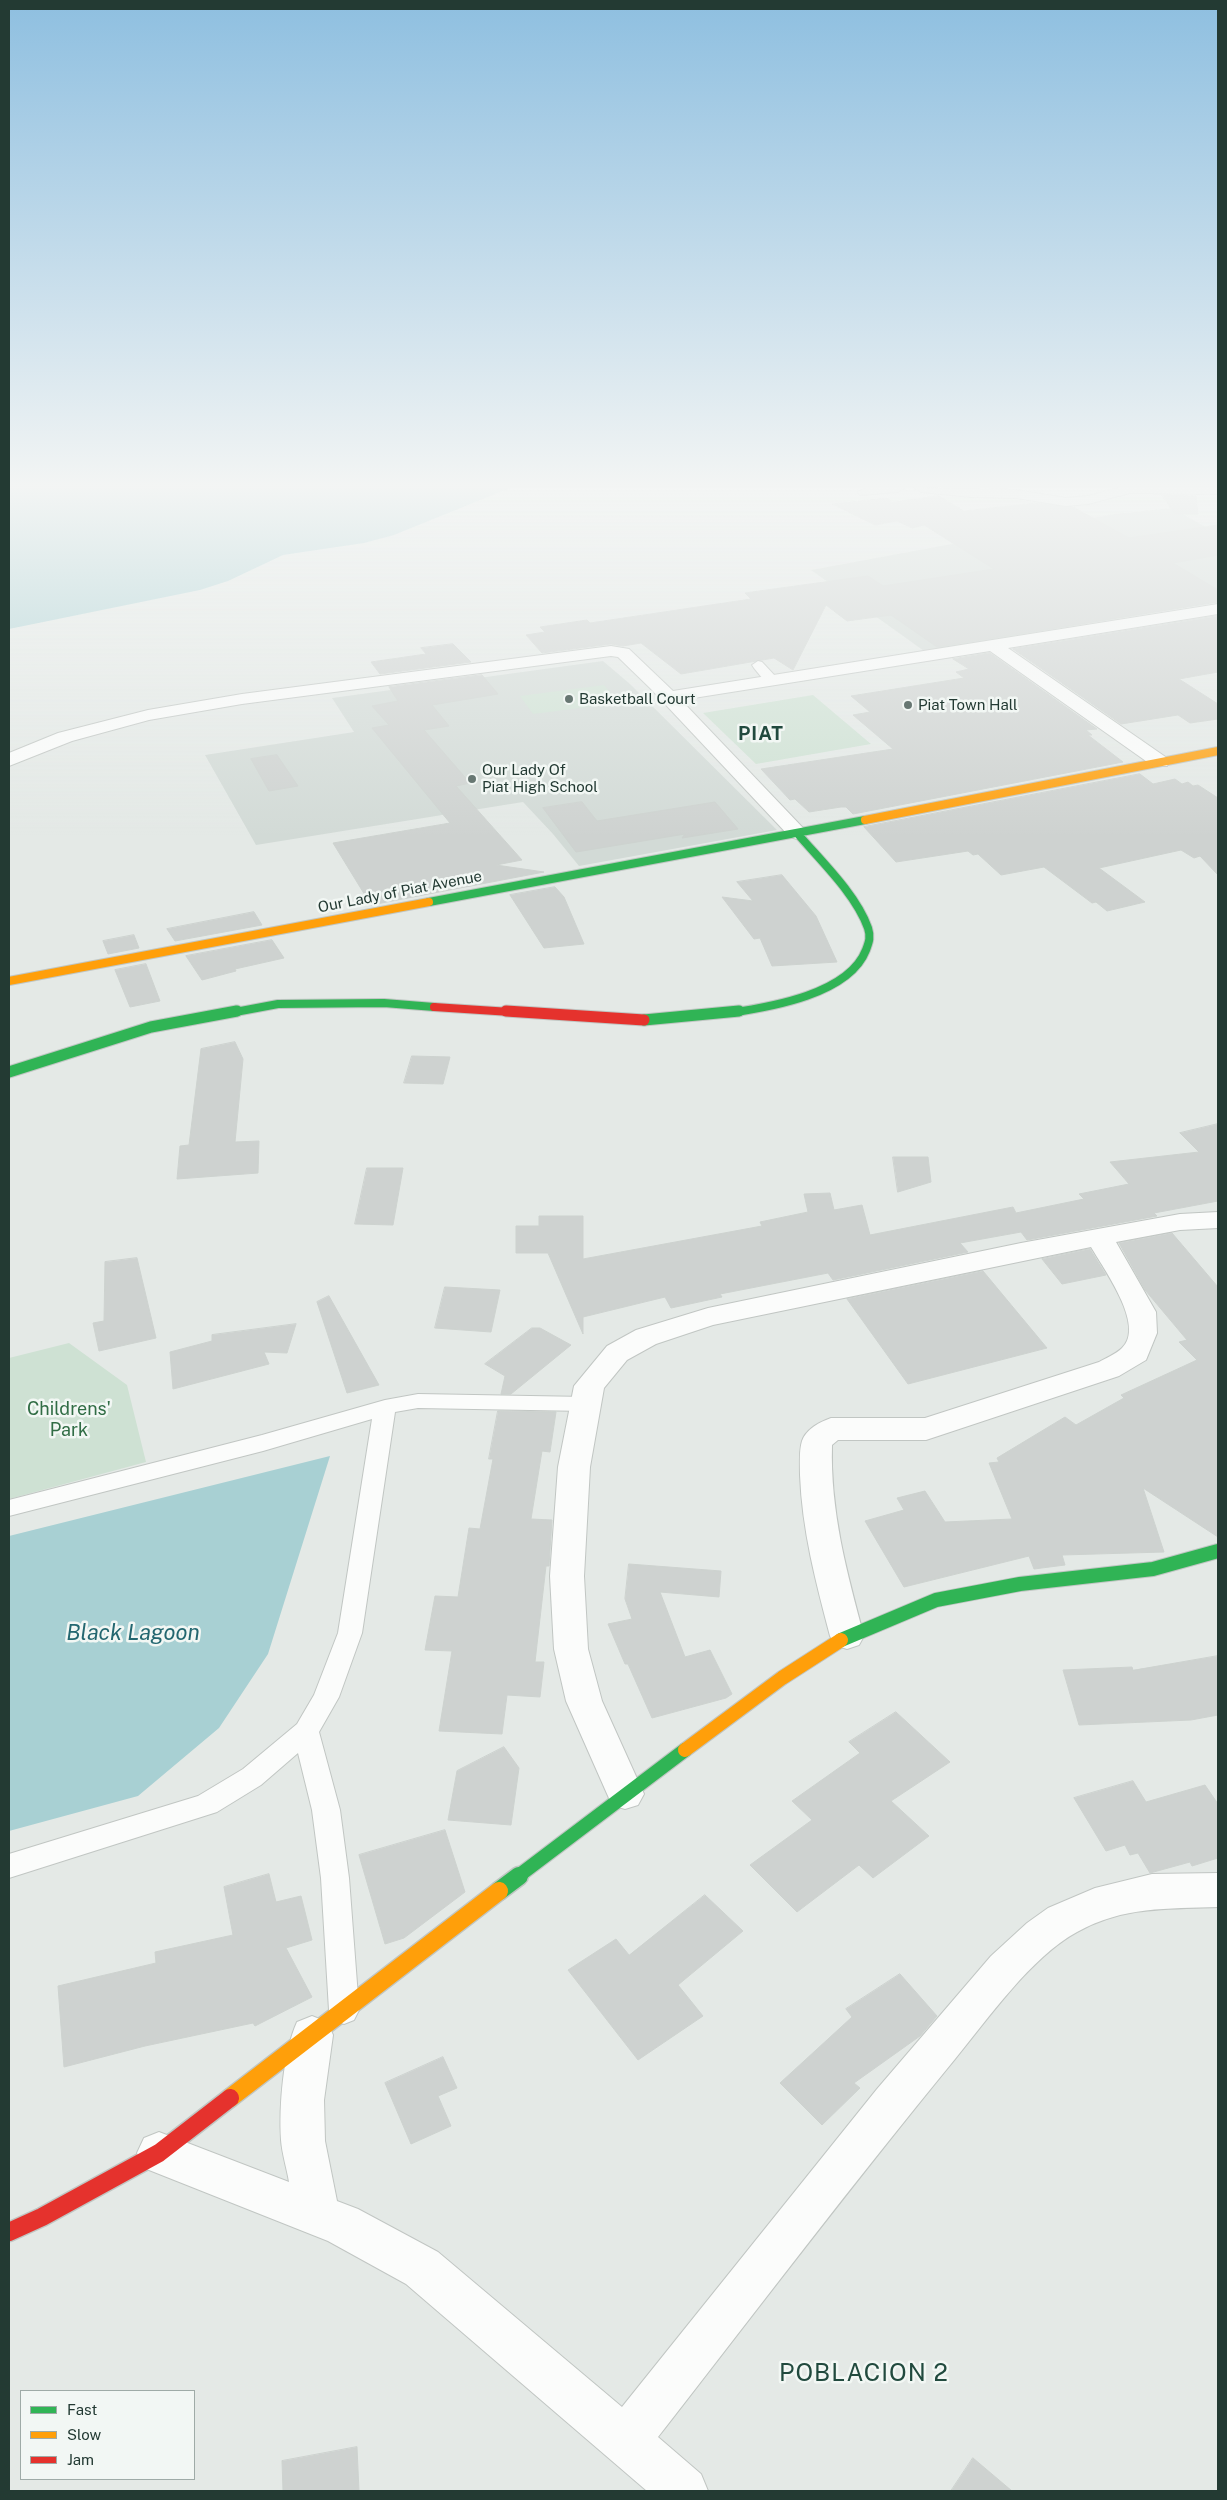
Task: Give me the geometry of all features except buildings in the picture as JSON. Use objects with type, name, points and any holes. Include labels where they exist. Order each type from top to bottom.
[{"type":"street","points":[[669,697],[1218,609]]},
{"type":"street","points":[[992,645],[1160,762]]},
{"type":"street","points":[[9,760],[65,737],[148,715],[252,698],[600,651],[623,653],[669,697],[797,833],[865,920],[870,938],[868,957],[855,972],[837,984],[797,1000],[746,1010],[655,1020],[628,1020],[384,1003],[278,1004],[151,1027],[9,1072]]},
{"type":"street","name":"Our Lady of Piat Avenue","points":[[9,981],[797,833],[1218,751]]},
{"type":"street","points":[[625,1794],[584,1701],[571,1649],[567,1576],[574,1467],[589,1386],[617,1353],[646,1337],[708,1317],[935,1268],[1180,1222],[1218,1220]]},
{"type":"street","points":[[847,1636],[827,1562],[818,1503],[815,1464],[817,1441],[831,1429],[926,1429],[1109,1369],[1136,1353],[1143,1333],[1142,1312],[1099,1237]]},
{"type":"street","points":[[9,2232],[42,2217],[159,2153],[625,1794],[782,1678],[847,1636],[936,1600],[1020,1584],[1153,1569],[1218,1551]]},
{"type":"street","points":[[625,2441],[892,2103],[1005,1969],[1041,1935],[1062,1920],[1095,1905],[1152,1891],[1218,1890]]},
{"type":"street","points":[[318,2216],[303,2141],[303,2100],[328,2022]]},
{"type":"street","points":[[159,2153],[342,2225],[422,2268],[684,2491]]},
{"type":"lane","points":[[758,665],[772,681]]},
{"type":"lane","points":[[9,1508],[263,1443],[385,1407],[418,1401],[586,1404]]},
{"type":"lane","points":[[9,1866],[207,1804],[252,1777],[306,1731],[326,1697],[350,1633],[385,1407]]},
{"type":"lane","points":[[306,1731],[326,1810],[335,1878],[328,2022]]},
{"type":"shaded area","points":[[859,605],[1202,605],[924,651]]},
{"type":"shaded area","name":"Our Lady Of Piat High School","points":[[603,661],[630,684],[777,830],[579,866],[553,834],[523,802],[256,845],[205,755],[354,732],[332,698]]},
{"type":"green space","name":"Basketball Court","points":[[604,685],[619,703],[533,714],[520,696]]},
{"type":"green space","points":[[813,695],[871,744],[756,764],[703,713]]},
{"type":"green space","name":"Childrens' Park","points":[[69,1343],[127,1385],[146,1462],[9,1499],[9,1358]]},
{"type":"water","points":[[9,605],[128,605],[9,629]]},
{"type":"water","name":"Black Lagoon","points":[[330,1456],[268,1654],[219,1728],[138,1796],[9,1831],[9,1536]]},
{"type":"traffic: fast","points":[[429,902],[865,820]]},
{"type":"traffic: fast","points":[[644,1020],[737,1012],[775,1005],[810,994],[840,980],[861,962],[870,939],[868,928],[852,900],[797,833]]},
{"type":"traffic: fast","points":[[9,1072],[151,1027],[278,1004],[384,1003],[434,1007]]},
{"type":"traffic: fast","points":[[841,1640],[936,1600],[1020,1584],[1153,1569],[1218,1551]]},
{"type":"traffic: fast","points":[[499,1891],[685,1750]]},
{"type":"traffic: slow","points":[[865,820],[1218,751]]},
{"type":"traffic: slow","points":[[9,981],[429,902]]},
{"type":"traffic: slow","points":[[685,1750],[782,1678],[841,1640]]},
{"type":"traffic: slow","points":[[230,2098],[499,1891]]},
{"type":"traffic: jam","points":[[434,1007],[644,1020]]},
{"type":"traffic: jam","points":[[9,2232],[42,2217],[159,2153],[230,2098]]},
{"type":"place","name":"Basketball Court","points":[[569,699]]},
{"type":"place","name":"Piat Town Hall","points":[[908,705]]},
{"type":"place","name":"Our Lady Of Piat High School","points":[[472,779]]},
{"type":"district","name":"PIAT","points":[[761,734]]},
{"type":"district","name":"POBLACION 2","points":[[864,2374]]}]
